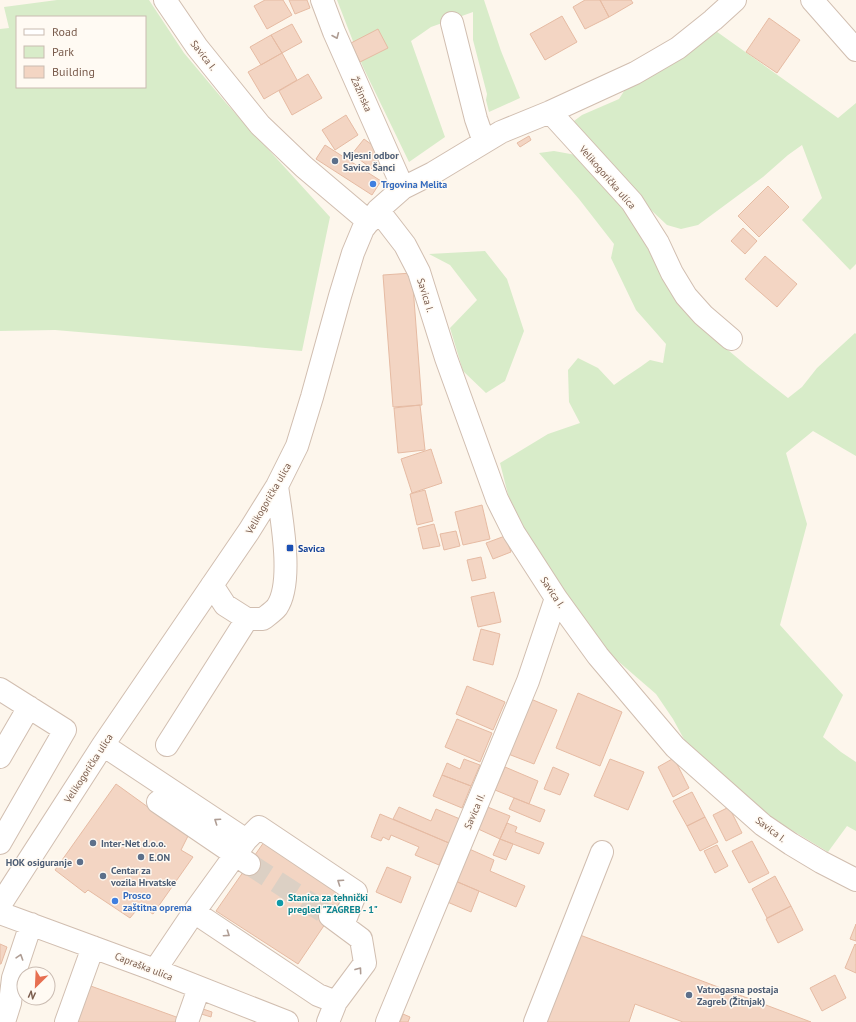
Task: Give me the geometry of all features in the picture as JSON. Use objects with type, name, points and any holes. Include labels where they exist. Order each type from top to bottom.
[{"type":"street","name":"Savica I.","points":[[165,0],[197,47],[260,125],[304,167],[374,216],[405,245],[419,272],[446,358],[497,499],[514,534],[556,598],[598,656],[675,747],[763,825],[815,859],[856,880]]},
{"type":"street","name":"Žažinska","points":[[322,0],[334,32],[403,188]]},
{"type":"street","name":"Velikogorička ulica","points":[[0,904],[103,745],[249,531],[277,486],[297,446],[347,274],[363,229],[374,216],[403,188],[433,173],[501,132],[550,112],[635,73],[678,48],[735,0]]},
{"type":"street","points":[[812,0],[856,50]]},
{"type":"street","points":[[452,23],[476,119],[484,142]]},
{"type":"street","name":"Velikogorička ulica","points":[[550,112],[632,202],[658,243],[672,273],[686,296],[703,315],[731,339]]},
{"type":"street","points":[[212,585],[225,605],[247,619],[263,619],[277,607],[283,594],[286,574],[277,486]]},
{"type":"street","name":"Savica II.","points":[[387,1022],[528,681],[556,598]]},
{"type":"street","points":[[167,745],[247,619]]},
{"type":"street","points":[[0,689],[65,730],[0,843]]},
{"type":"street","points":[[0,757],[28,707]]},
{"type":"street","points":[[103,745],[243,853]]},
{"type":"street","points":[[158,802],[243,853]]},
{"type":"street","points":[[155,970],[194,912],[243,853],[259,827],[356,892],[336,920],[361,939],[365,963],[336,1002],[328,1022]]},
{"type":"street","points":[[535,1022],[602,852]]},
{"type":"street","points":[[194,912],[318,996],[336,1002]]},
{"type":"street","name":"Capraška ulica","points":[[0,913],[155,970],[287,1022]]},
{"type":"street","points":[[4,1022],[10,1003],[7,975],[31,924]]},
{"type":"street","points":[[66,1022],[93,947]]},
{"type":"street","points":[[187,1022],[199,988]]},
{"type":"green space","points":[[57,0],[149,0],[184,53],[226,103],[330,217],[302,351],[55,330],[0,331],[0,29],[9,28],[4,7]]},
{"type":"green space","points":[[337,0],[484,0],[501,51],[520,98],[489,112],[486,100],[487,94],[473,40],[473,12],[431,27],[411,41],[445,137],[409,162],[363,67]]},
{"type":"green space","points":[[713,29],[838,118],[856,103],[856,264],[850,270],[802,220],[822,198],[802,145],[763,177],[698,225],[681,229],[667,225],[603,165],[577,133],[574,121],[582,115],[619,99],[626,88]]},
{"type":"green space","points":[[554,151],[576,155],[619,197],[669,287],[703,329],[788,398],[802,387],[817,368],[855,333],[856,334],[856,456],[813,431],[786,453],[807,524],[780,625],[843,695],[823,737],[856,762],[856,831],[847,826],[828,852],[770,817],[685,741],[673,719],[656,694],[589,636],[516,526],[500,463],[548,434],[580,423],[569,402],[568,370],[578,358],[598,368],[614,385],[650,360],[663,363],[666,344],[636,310],[611,258],[614,244],[579,199],[539,153]]},
{"type":"green space","points":[[485,251],[507,279],[524,331],[505,381],[486,393],[463,371],[450,328],[477,300],[450,265],[429,254]]},
{"type":"building","points":[[265,0],[283,0],[292,15],[267,29],[254,6]]},
{"type":"building","points":[[289,0],[307,0],[310,8],[295,14]]},
{"type":"building","points":[[585,0],[600,0],[609,17],[585,29],[573,7]]},
{"type":"building","points":[[600,0],[631,0],[633,3],[609,17]]},
{"type":"building","points":[[562,16],[577,42],[545,60],[530,34]]},
{"type":"building","points":[[769,18],[800,40],[777,73],[746,52]]},
{"type":"building","points":[[292,24],[302,42],[282,53],[271,35]]},
{"type":"building","points":[[378,29],[388,48],[360,62],[351,43]]},
{"type":"building","points":[[271,35],[282,53],[261,65],[250,47]]},
{"type":"building","points":[[282,53],[297,80],[264,99],[248,72]]},
{"type":"building","points":[[308,74],[322,98],[292,115],[279,91]]},
{"type":"building","points":[[346,115],[358,135],[335,150],[322,130]]},
{"type":"building","points":[[529,136],[531,140],[520,147],[517,143]]},
{"type":"building","points":[[364,139],[386,155],[375,171],[352,154]]},
{"type":"building","points":[[325,145],[381,181],[372,195],[316,159]]},
{"type":"building","points":[[768,186],[789,207],[759,237],[738,216]]},
{"type":"building","points":[[743,228],[757,241],[745,254],[731,241]]},
{"type":"building","points":[[765,256],[797,284],[777,307],[745,279]]},
{"type":"building","points":[[412,273],[422,405],[393,407],[383,275]]},
{"type":"building","points":[[420,405],[425,450],[398,453],[394,408]]},
{"type":"building","points":[[431,449],[442,483],[412,493],[401,459]]},
{"type":"building","points":[[425,490],[433,521],[417,525],[410,494]]},
{"type":"building","points":[[482,505],[490,539],[463,545],[455,512]]},
{"type":"building","points":[[434,524],[440,546],[423,549],[418,528]]},
{"type":"building","points":[[456,531],[460,546],[444,550],[440,534]]},
{"type":"building","points":[[505,536],[511,552],[493,559],[486,543]]},
{"type":"building","points":[[481,557],[486,578],[472,581],[467,560]]},
{"type":"building","points":[[494,592],[501,622],[478,627],[471,597]]},
{"type":"building","points":[[481,629],[500,634],[493,665],[473,660]]},
{"type":"building","points":[[467,686],[505,702],[493,730],[456,714]]},
{"type":"building","points":[[578,693],[622,712],[600,766],[556,748]]},
{"type":"building","points":[[526,697],[557,710],[534,764],[503,752]]},
{"type":"building","points":[[457,719],[492,733],[480,762],[445,747]]},
{"type":"building","points":[[674,758],[689,788],[673,797],[658,767]]},
{"type":"building","points":[[464,759],[480,765],[471,786],[442,775],[447,763],[460,769]]},
{"type":"building","points":[[610,759],[644,772],[628,810],[594,796]]},
{"type":"building","points":[[505,767],[538,781],[529,804],[495,790]]},
{"type":"building","points":[[553,767],[569,774],[560,795],[544,789]]},
{"type":"building","points":[[442,775],[471,786],[462,808],[433,796]]},
{"type":"building","points":[[116,784],[188,836],[181,850],[193,857],[153,914],[140,906],[130,918],[88,890],[85,893],[55,870]]},
{"type":"building","points":[[692,792],[705,817],[687,826],[673,801]]},
{"type":"building","points":[[514,798],[545,810],[540,822],[509,809]]},
{"type":"building","points":[[485,806],[510,816],[500,839],[476,828]]},
{"type":"building","points":[[399,807],[431,821],[436,809],[460,819],[449,843],[393,819]]},
{"type":"building","points":[[729,807],[742,833],[726,841],[713,815]]},
{"type":"building","points":[[380,814],[449,843],[439,865],[415,855],[419,847],[391,835],[389,840],[383,837],[381,841],[371,837]]},
{"type":"building","points":[[705,817],[718,842],[700,851],[687,826]]},
{"type":"building","points":[[507,823],[517,827],[515,832],[544,843],[539,854],[500,839]]},
{"type":"building","points":[[500,839],[513,844],[506,860],[493,855]]},
{"type":"building","points":[[752,841],[769,873],[749,883],[732,851]]},
{"type":"building","name":"Stanica za tehnički pregled \"ZAGREB - 1\"","points":[[264,842],[344,896],[298,964],[216,911]]},
{"type":"building","points":[[717,845],[728,866],[715,873],[704,851]]},
{"type":"building","points":[[467,848],[494,860],[490,871],[525,886],[516,907],[453,880]]},
{"type":"building","points":[[387,867],[411,877],[401,903],[376,892]]},
{"type":"building","points":[[775,876],[791,906],[767,918],[752,889]]},
{"type":"building","points":[[453,880],[479,891],[471,912],[445,901]]},
{"type":"building","points":[[791,906],[803,930],[778,943],[766,919]]},
{"type":"building","points":[[856,924],[856,941],[850,939]]},
{"type":"building","points":[[580,935],[811,1022],[683,1022],[635,1004],[629,1022],[547,1022]]},
{"type":"building","points":[[0,944],[7,947],[1,964],[0,964]]},
{"type":"building","points":[[855,944],[856,945],[856,973],[845,968]]},
{"type":"building","points":[[835,975],[846,998],[822,1011],[810,988]]},
{"type":"building","points":[[88,985],[179,1018],[177,1022],[75,1022]]},
{"type":"building","points":[[200,1008],[212,1012],[211,1017],[198,1013]]},
{"type":"building","points":[[403,1014],[410,1017],[408,1022],[400,1022]]},
{"type":"tunnel","points":[[249,864],[330,916]]},
{"type":"place","name":"Mjesni odbor Savica Šanci","points":[[335,161]]},
{"type":"place","name":"Trgovina Melita","points":[[373,184]]},
{"type":"place","name":"Savica","points":[[290,548]]},
{"type":"place","name":"Inter-Net d.o.o.","points":[[93,843]]},
{"type":"place","name":"E.ON","points":[[141,857]]},
{"type":"place","name":"HOK osiguranje","points":[[80,862]]},
{"type":"place","name":"Centar za vozila Hrvatske","points":[[103,876]]},
{"type":"place","name":"Prosco zaštitna oprema","points":[[115,901]]},
{"type":"place","name":"Stanica za tehnički pregled \"ZAGREB - 1\"","points":[[280,903]]},
{"type":"place","name":"Vatrogasna postaja Zagreb (Žitnjak)","points":[[689,995]]}]
